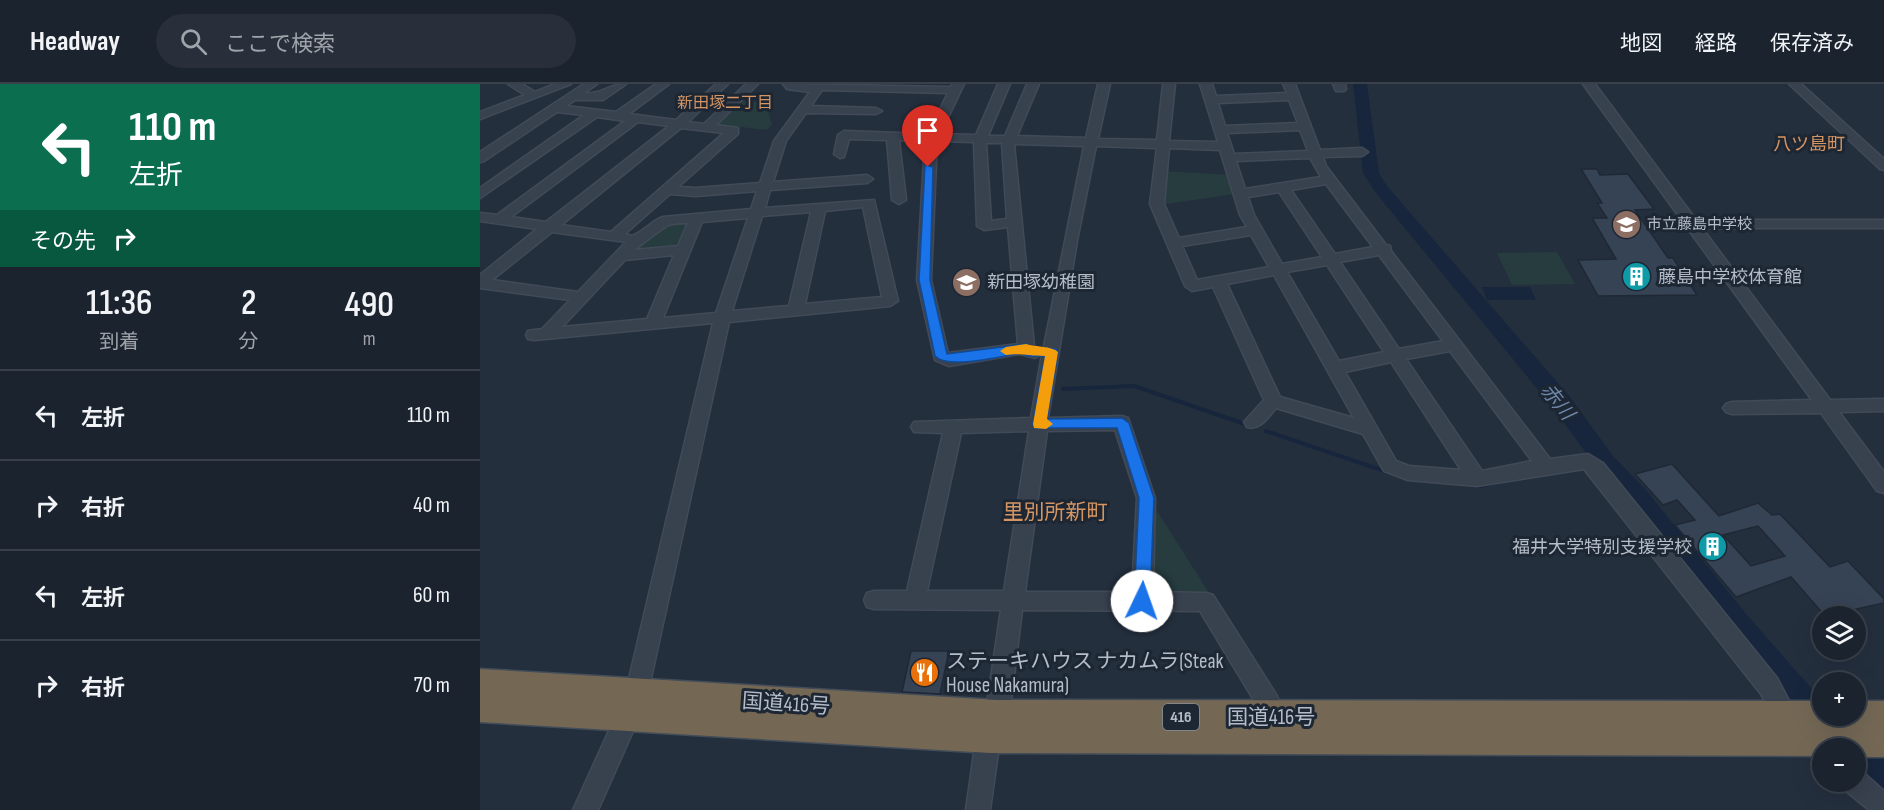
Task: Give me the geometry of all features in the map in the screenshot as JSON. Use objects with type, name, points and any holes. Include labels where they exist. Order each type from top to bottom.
[{"type":"highway","name":"国道416号","points":[[480,685],[631,705]]},
{"type":"highway","name":"国道416号","points":[[480,705],[631,705],[994,726],[1807,731],[1884,739]]},
{"type":"highway","name":"国道416号","points":[[1807,731],[1884,718]]},
{"type":"street","points":[[514,84],[534,96]]},
{"type":"street","points":[[483,112],[565,84]]},
{"type":"street","points":[[480,158],[591,84]]},
{"type":"street","points":[[573,96],[599,98],[620,84]]},
{"type":"street","points":[[620,116],[663,84]]},
{"type":"street","points":[[480,283],[680,123],[722,84]]},
{"type":"street","points":[[707,127],[752,84]]},
{"type":"street","points":[[789,84],[790,87],[957,87],[929,145],[924,280],[941,356],[949,360],[1026,348]]},
{"type":"street","points":[[1004,84],[980,139],[984,226],[1014,222]]},
{"type":"street","points":[[1033,84],[1012,140],[1007,146],[1026,348],[1027,352],[1052,352]]},
{"type":"street","points":[[978,810],[1014,600],[1039,424],[1090,143],[1104,84]]},
{"type":"street","points":[[1169,84],[1157,204],[1192,286],[1384,249]]},
{"type":"street","points":[[1206,84],[1247,214],[1390,466],[1408,473],[1477,479],[1588,461],[1596,468],[1807,731]]},
{"type":"street","points":[[1289,84],[1321,167],[1542,461],[1540,467]]},
{"type":"street","points":[[1589,84],[1884,486]]},
{"type":"street","points":[[1795,84],[1884,166]]},
{"type":"street","points":[[585,810],[631,705],[722,318],[764,187],[780,141],[819,87]]},
{"type":"street","points":[[860,135],[892,87]]},
{"type":"street","points":[[1212,100],[1293,96]]},
{"type":"street","points":[[555,108],[731,129],[734,132],[614,236]]},
{"type":"street","points":[[803,109],[876,111]]},
{"type":"street","points":[[480,194],[595,113]]},
{"type":"street","points":[[500,220],[636,118]]},
{"type":"street","points":[[1226,145],[1305,126]]},
{"type":"street","points":[[840,154],[844,135],[860,135],[1226,145],[1321,167]]},
{"type":"street","points":[[893,136],[899,200]]},
{"type":"street","points":[[1241,194],[1283,188],[1321,167],[1362,152]]},
{"type":"street","points":[[669,190],[696,192],[867,179]]},
{"type":"street","points":[[1283,188],[1477,479]]},
{"type":"street","points":[[869,203],[890,301],[540,334],[582,297],[637,239],[648,235],[663,221],[756,213],[869,203]]},
{"type":"street","points":[[796,310],[819,208]]},
{"type":"street","points":[[480,217],[637,239]]},
{"type":"street","points":[[653,324],[697,218]]},
{"type":"street","points":[[1691,224],[1884,224]]},
{"type":"street","points":[[1174,243],[1256,230]]},
{"type":"street","points":[[621,256],[684,250]]},
{"type":"street","points":[[1218,281],[1274,401],[1369,429]]},
{"type":"street","points":[[480,283],[582,297]]},
{"type":"street","points":[[1334,368],[1455,344]]},
{"type":"street","points":[[1253,422],[1274,401]]},
{"type":"street","points":[[1732,408],[1884,405]]},
{"type":"street","points":[[920,427],[1122,423],[1146,498],[1142,601]]},
{"type":"street","points":[[915,600],[953,426]]},
{"type":"street","points":[[874,600],[1206,602],[1269,704],[1270,728]]},
{"type":"street","points":[[1866,792],[1884,807]]},
{"type":"green space","points":[[737,100],[766,103],[772,125],[766,130],[714,124]]},
{"type":"green space","points":[[1160,171],[1232,175],[1235,194],[1159,205]]},
{"type":"green space","points":[[697,218],[684,250],[621,256],[663,221]]},
{"type":"green space","points":[[1557,252],[1575,284],[1512,285],[1497,253]]},
{"type":"green space","points":[[1150,500],[1213,599],[1142,598]]},
{"type":"water","points":[[1482,287],[1530,287],[1536,300],[1487,300]]},
{"type":"building","points":[[1581,169],[1597,169],[1600,175],[1628,174],[1654,209],[1635,210],[1668,258],[1673,258],[1697,295],[1598,296],[1578,260],[1616,259],[1592,218],[1607,218],[1597,203],[1602,203]]},
{"type":"building","name":"福井大学特別支援学校","points":[[1672,464],[1719,516],[1758,503],[1772,515],[1780,514],[1830,567],[1848,561],[1884,599],[1884,603],[1866,607],[1816,606],[1791,577],[1736,597],[1675,525],[1695,520],[1677,500],[1663,505],[1635,474]],"holes":[[[1758,526],[1785,556],[1751,566],[1723,535]]]},
{"type":"building","name":"ステーキハウス ナカムラ(Steak House Nakamura)","points":[[911,651],[949,651],[940,694],[902,692]]},
{"type":"waterway","name":"赤川","points":[[1360,84],[1371,173],[1381,189],[1562,403],[1605,462],[1638,497],[1738,624],[1802,699]]},
{"type":"waterway","points":[[1063,389],[1134,386],[1245,424]]},
{"type":"waterway","points":[[1266,431],[1399,476]]},
{"type":"waterway","points":[[1459,484],[1480,486],[1505,481]]},
{"type":"waterway","name":"赤川","points":[[1872,769],[1884,779]]},
{"type":"slow traffic","points":[[1006,351],[1026,348],[1027,352],[1052,352],[1039,424],[1046,424]]},
{"type":"place","name":"市立藤島中学校","points":[[1626,224]]},
{"type":"place","name":"藤島中学校体育館","points":[[1637,277]]},
{"type":"place","name":"新田塚幼稚園","points":[[966,282]]},
{"type":"place","name":"福井大学特別支援学校","points":[[1713,547]]},
{"type":"place","name":"ステーキハウス ナカムラ(Steak House Nakamura)","points":[[925,673]]},
{"type":"district","name":"新田塚二丁目","points":[[725,103]]},
{"type":"district","name":"八ツ島町","points":[[1809,144]]},
{"type":"district","name":"里別所新町","points":[[1055,512]]},
{"type":"route","points":[[928,167],[924,280],[941,356],[949,360],[1026,348],[1027,352],[1052,352],[1039,424],[1122,423],[1146,498],[1142,601]]}]
